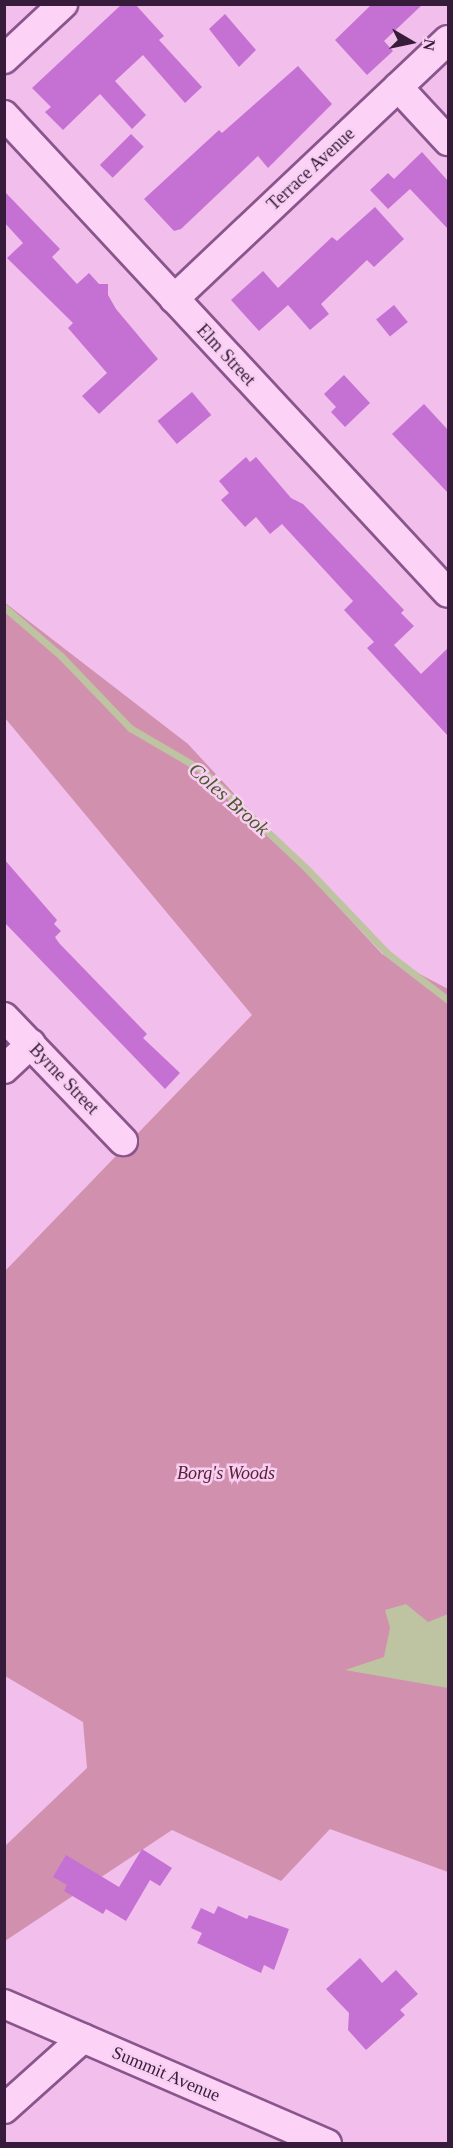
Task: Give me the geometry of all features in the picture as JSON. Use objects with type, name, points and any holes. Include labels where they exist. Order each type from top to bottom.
[{"type":"street","points":[[4,59],[63,4]]},
{"type":"street","name":"Terrace Avenue","points":[[174,299],[448,40]]},
{"type":"street","points":[[398,87],[448,141]]},
{"type":"street","name":"Elm Street","points":[[4,115],[448,593]]},
{"type":"street","name":"Byrne Street","points":[[4,1017],[123,1141]]},
{"type":"street","points":[[4,1070],[31,1044]]},
{"type":"street","name":"Summit Avenue","points":[[4,2004],[327,2144]]},
{"type":"street","points":[[4,2109],[83,2038]]},
{"type":"green space","name":"Borg's Woods","points":[[4,602],[188,744],[382,954],[448,989],[448,1872],[330,1829],[281,1881],[172,1830],[5,1941],[5,1846],[87,1768],[83,1722],[5,1676],[5,1271],[252,1015],[5,718]]},
{"type":"shaded area","points":[[406,1604],[428,1622],[448,1614],[448,1688],[345,1670],[384,1657],[390,1628],[385,1610]]},
{"type":"building","points":[[122,4],[135,4],[164,36],[159,40],[202,87],[185,103],[143,55],[115,81],[146,115],[132,129],[100,94],[63,130],[45,112],[51,107],[32,88]]},
{"type":"building","points":[[372,4],[423,4],[384,41],[393,51],[367,75],[335,40]]},
{"type":"building","points":[[225,14],[256,50],[239,67],[209,29]]},
{"type":"building","points":[[298,66],[332,104],[268,168],[258,156],[181,229],[174,231],[144,199],[219,130],[222,133]]},
{"type":"building","points":[[131,134],[144,147],[113,178],[100,165]]},
{"type":"building","points":[[422,152],[448,181],[448,229],[410,189],[388,209],[370,190],[388,173],[394,179]]},
{"type":"building","points":[[4,191],[60,249],[52,257],[77,284],[89,273],[99,284],[108,284],[108,295],[116,309],[158,359],[99,414],[82,396],[107,373],[68,328],[73,323],[7,258],[23,243],[4,222]]},
{"type":"building","points":[[375,207],[404,239],[374,267],[367,260],[321,304],[329,314],[310,330],[288,305],[259,331],[231,300],[263,271],[278,288],[332,237],[337,241]]},
{"type":"building","points":[[394,305],[408,322],[390,337],[376,319]]},
{"type":"building","points":[[344,375],[370,403],[345,427],[331,412],[336,407],[324,394]]},
{"type":"building","points":[[192,392],[211,415],[177,444],[158,421]]},
{"type":"building","points":[[424,404],[448,430],[448,493],[392,434]]},
{"type":"building","points":[[246,457],[250,462],[256,457],[291,498],[303,504],[404,610],[401,613],[414,626],[394,645],[421,674],[448,648],[448,736],[367,648],[374,642],[344,610],[353,601],[282,524],[270,534],[256,517],[245,527],[221,500],[229,493],[219,481]]},
{"type":"building","points":[[4,859],[57,920],[54,924],[61,931],[55,937],[59,943],[147,1034],[143,1038],[180,1073],[165,1089],[4,922]]},
{"type":"building","points":[[142,1849],[172,1868],[160,1886],[150,1880],[126,1921],[106,1909],[103,1914],[64,1891],[67,1885],[53,1877],[66,1855],[119,1887]]},
{"type":"building","points":[[218,1906],[247,1919],[249,1915],[289,1929],[274,1970],[264,1965],[261,1973],[197,1943],[202,1933],[191,1928],[201,1908],[214,1914]]},
{"type":"building","points":[[360,1958],[382,1983],[396,1970],[418,1994],[400,2010],[405,2015],[366,2050],[348,2030],[349,2013],[326,1989]]},
{"type":"waterway","name":"Coles Brook","points":[[4,607],[61,656],[130,728],[202,770],[307,869],[387,953],[448,1000]]}]
